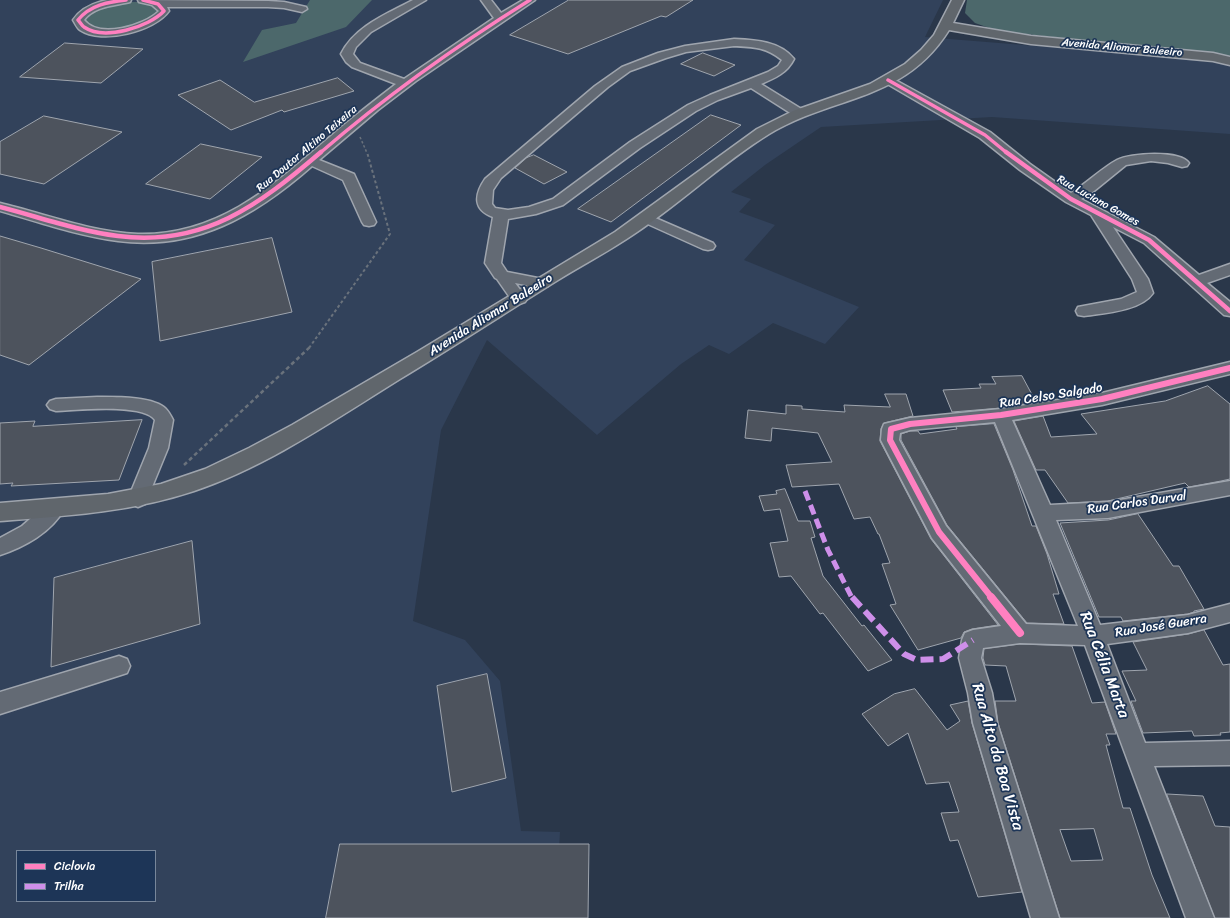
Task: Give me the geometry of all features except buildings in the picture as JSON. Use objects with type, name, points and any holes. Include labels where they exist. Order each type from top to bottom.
[{"type":"main road","points":[[945,28],[956,6],[969,25],[988,36]]},
{"type":"main road","name":"Avenida Aliomar Baleeiro","points":[[0,512],[138,499],[210,476],[251,457],[519,299],[646,218],[757,136],[799,113],[857,94],[888,80],[911,66],[932,46],[945,28],[988,36],[1213,57],[1230,61]]},
{"type":"main road","points":[[932,46],[959,39],[988,36]]},
{"type":"main road","name":"Avenida Aliomar Baleeiro","points":[[1213,57],[1230,55]]},
{"type":"street","points":[[112,0],[82,15],[78,20],[80,25],[98,32],[127,30],[141,27],[157,19],[164,11],[161,3]]},
{"type":"street","points":[[101,5],[126,0]]},
{"type":"street","points":[[143,0],[161,3],[268,4],[284,5],[302,9]]},
{"type":"street","points":[[404,83],[356,65],[350,60],[347,54],[348,48],[362,33],[421,0]]},
{"type":"street","points":[[486,0],[500,18]]},
{"type":"street","name":"Rua Doutor Altino Teixeira","points":[[0,207],[101,234],[128,238],[159,238],[190,233],[217,224],[243,212],[269,196],[350,126],[404,83],[500,18],[530,0]]},
{"type":"street","points":[[734,42],[764,44],[783,53],[788,59],[786,65],[774,74],[752,83],[688,110],[650,134],[558,202],[518,214],[501,214],[490,211],[485,204],[485,194],[490,182],[600,87],[626,69],[651,58],[712,44],[734,42]]},
{"type":"street","name":"Rua Luciano Gomes","points":[[888,80],[986,135],[1025,167],[1071,199],[1149,240],[1230,312]]},
{"type":"street","points":[[752,83],[799,113]]},
{"type":"street","name":"Rua Luciano Gomes","points":[[1071,199],[1089,188],[1122,162],[1151,157],[1169,159],[1182,163]]},
{"type":"street","points":[[310,160],[349,177],[370,222]]},
{"type":"street","points":[[1084,311],[1133,301],[1142,298],[1145,293],[1140,279],[1097,213]]},
{"type":"street","points":[[501,214],[492,263],[519,299]]},
{"type":"street","points":[[646,218],[708,246]]},
{"type":"street","points":[[1195,281],[1212,277],[1230,269]]},
{"type":"street","points":[[500,275],[542,283]]},
{"type":"street","name":"Rua Celso Salgado","points":[[1020,633],[939,532],[893,445],[889,432],[891,429],[910,424],[1001,415],[1102,399],[1230,368]]},
{"type":"street","points":[[56,405],[104,402],[132,404],[156,409],[161,413],[164,420],[161,438],[138,499]]},
{"type":"street","name":"Rua Célia Marta","points":[[1001,415],[1044,513],[1093,636],[1175,857],[1200,918]]},
{"type":"street","name":"Rua Carlos Durval","points":[[1044,513],[1108,510],[1230,488]]},
{"type":"street","points":[[0,547],[16,540],[32,530],[45,520],[54,508]]},
{"type":"street","name":"Rua José Guerra","points":[[1020,633],[1093,636],[1188,624],[1230,612]]},
{"type":"street","name":"Rua Alto da Boa Vista","points":[[1020,633],[973,640],[970,658],[980,693],[985,723],[1045,918]]},
{"type":"street","points":[[0,703],[119,666]]},
{"type":"street","points":[[1138,755],[1230,753]]},
{"type":"path","points":[[183,466],[308,349],[390,234],[366,149],[358,133],[350,126]]},
{"type":"shaded area","points":[[0,0],[943,0],[925,37],[1171,57],[1230,65],[1230,134],[992,117],[821,127],[765,165],[731,192],[751,199],[739,212],[775,225],[744,260],[859,307],[825,344],[773,323],[729,354],[709,345],[681,364],[597,435],[487,340],[441,430],[413,621],[465,640],[500,681],[521,831],[560,832],[555,918],[0,918]]},
{"type":"green space","points":[[310,0],[372,0],[346,27],[243,62],[262,30],[296,23]]},
{"type":"green space","points":[[967,0],[1230,0],[1230,58],[1181,51],[998,31],[975,23],[965,13]]},
{"type":"green space","points":[[129,2],[149,4],[152,5],[157,11],[145,22],[125,28],[103,28],[94,27],[87,24],[85,19],[89,14],[99,8]]},
{"type":"marked path","points":[[805,491],[828,550],[853,599],[904,654],[917,660],[943,659],[973,640]]},
{"type":"cycle path","points":[[126,0],[100,5],[87,11],[78,20],[84,27],[94,31],[121,31],[135,28],[158,18],[164,11],[158,4],[143,0]]},
{"type":"cycle path","points":[[0,207],[98,233],[138,238],[158,238],[191,233],[221,223],[249,208],[275,190],[349,127],[412,78],[470,38],[530,0]]},
{"type":"cycle path","points":[[888,80],[985,135],[1025,167],[1071,199],[1149,240],[1230,311]]},
{"type":"cycle path","points":[[1020,633],[939,532],[890,440],[891,429],[910,424],[1001,415],[1102,399],[1230,368]]}]
